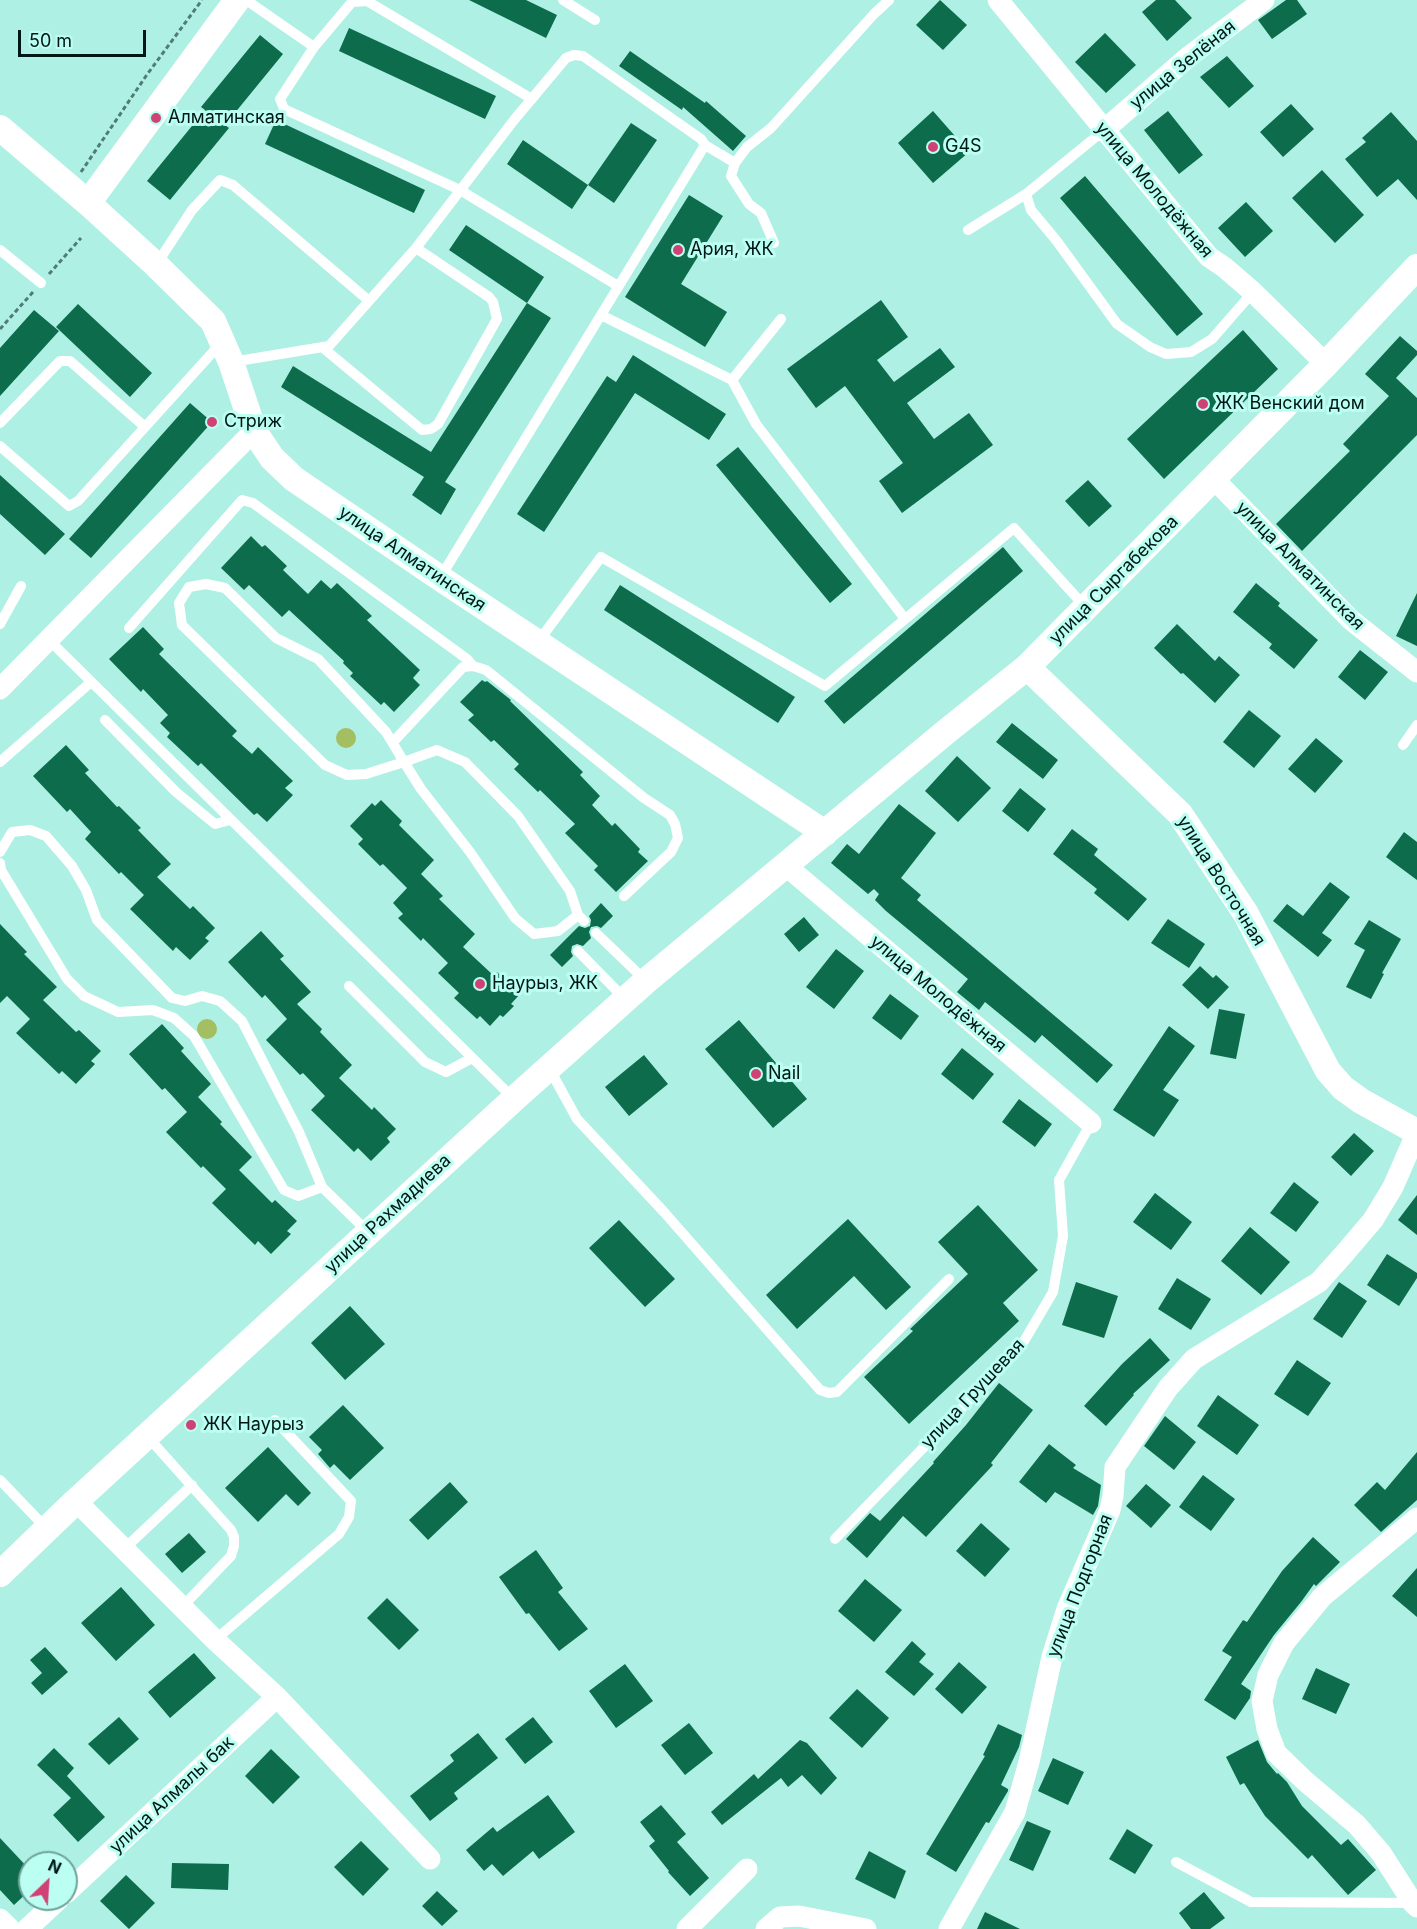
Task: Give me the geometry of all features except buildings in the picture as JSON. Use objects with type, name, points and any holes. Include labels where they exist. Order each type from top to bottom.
[{"type":"street","name":"улица Молодёжная","points":[[998,0],[1103,131],[1209,257],[1253,292],[1326,364]]},
{"type":"street","name":"улица Зелёная","points":[[1103,131],[1187,58],[1264,0]]},
{"type":"street","points":[[79,196],[237,2]]},
{"type":"street","name":"улица Алматинская","points":[[0,128],[156,265],[213,321],[227,352],[254,431],[272,458],[294,479],[825,833]]},
{"type":"street","name":"улица Сыргабекова","points":[[785,865],[1027,667],[1214,479],[1417,268]]},
{"type":"street","points":[[2,683],[254,431]]},
{"type":"street","name":"улица Алматинская","points":[[1214,479],[1351,620],[1417,672]]},
{"type":"street","name":"улица Восточная","points":[[1027,667],[1180,814],[1246,914],[1328,1071],[1343,1088],[1361,1101],[1417,1132]]},
{"type":"street","name":"улица Молодёжная","points":[[785,865],[1091,1123]]},
{"type":"street","name":"улица Рахмадиева","points":[[0,1574],[76,1501],[514,1099],[646,981],[785,865]]},
{"type":"street","name":"улица Подгорная","points":[[949,1929],[1015,1812],[1055,1648],[1068,1609],[1110,1510],[1115,1467],[1168,1388],[1194,1359],[1319,1281],[1344,1254],[1372,1220],[1393,1187],[1417,1132]]},
{"type":"street","points":[[76,1501],[215,1640],[277,1697],[430,1859]]},
{"type":"street","points":[[1415,1905],[1381,1853],[1357,1825],[1276,1753],[1262,1701],[1268,1675],[1284,1643],[1322,1597],[1417,1518]]},
{"type":"street","name":"улица Алмалы бак","points":[[78,1882],[277,1697]]},
{"type":"street","points":[[687,1929],[747,1869]]},
{"type":"street","points":[[27,1929],[46,1911]]},
{"type":"street","points":[[766,1929],[780,1917],[799,1916],[866,1929]]},
{"type":"street","points":[[0,1919],[10,1929]]},
{"type":"lane","points":[[563,0],[595,20]]},
{"type":"lane","points":[[774,243],[761,213],[749,204],[732,176],[735,163],[747,147],[771,128],[889,0]]},
{"type":"lane","points":[[532,99],[367,1],[352,1],[314,47],[280,99],[284,109],[460,190],[618,286]]},
{"type":"lane","points":[[237,2],[314,47]]},
{"type":"lane","points":[[0,446],[69,506],[78,501],[145,427],[227,352],[329,346],[416,248],[566,58],[574,55],[583,56],[701,139],[705,145],[735,163]]},
{"type":"lane","points":[[968,230],[1026,194],[1103,131]]},
{"type":"lane","points":[[440,578],[705,145]]},
{"type":"lane","points":[[156,265],[192,210],[220,180],[232,185],[368,300]]},
{"type":"lane","points":[[1026,194],[1031,210],[1056,240],[1117,324],[1150,348],[1166,354],[1191,352],[1212,339],[1253,292]]},
{"type":"lane","points":[[322,347],[422,430],[431,429],[438,424],[497,319],[493,302],[489,297],[416,248]]},
{"type":"lane","points":[[0,250],[41,283]]},
{"type":"lane","points":[[601,315],[732,380],[756,424],[905,619]]},
{"type":"lane","points":[[732,380],[781,319]]},
{"type":"lane","points":[[0,423],[60,361],[70,361],[145,427]]},
{"type":"lane","points":[[129,628],[243,500],[253,502],[467,659],[473,666]]},
{"type":"lane","points":[[538,643],[601,557],[825,686],[1014,528],[1086,608]]},
{"type":"lane","points":[[404,762],[387,732],[318,659],[276,638],[225,588],[206,584],[189,586],[179,603],[182,624],[325,765],[347,775],[366,774],[404,762],[437,750],[465,762],[518,816],[570,891],[581,918],[562,935],[534,933],[515,918],[470,852],[421,789],[404,762]]},
{"type":"lane","points":[[0,624],[21,586]]},
{"type":"lane","points":[[48,639],[514,1099]]},
{"type":"lane","points":[[393,742],[463,668],[473,666],[486,670],[644,798],[670,816],[675,824],[678,838],[671,852],[624,896]]},
{"type":"lane","points":[[0,762],[91,682]]},
{"type":"lane","points":[[105,720],[176,792],[215,824],[230,820]]},
{"type":"lane","points":[[1403,745],[1417,725]]},
{"type":"lane","points":[[0,852],[12,832],[30,830],[46,836],[86,890],[97,920],[172,998],[185,1001],[202,996],[220,1001],[242,1021],[299,1132],[322,1187],[368,1233]]},
{"type":"lane","points":[[0,863],[1,870],[67,979],[84,996],[118,1012],[153,1010],[174,1018],[194,1036],[284,1190],[298,1196],[322,1187]]},
{"type":"lane","points":[[596,933],[646,981]]},
{"type":"lane","points":[[578,951],[626,1000]]},
{"type":"lane","points":[[350,986],[425,1062],[446,1072],[472,1058]]},
{"type":"lane","points":[[153,1010],[172,998]]},
{"type":"lane","points":[[549,1068],[577,1119],[664,1212],[820,1390],[829,1393],[837,1392],[949,1279]]},
{"type":"lane","name":"улица Грушевая","points":[[835,1539],[1020,1348],[1053,1292],[1063,1236],[1059,1180],[1091,1123]]},
{"type":"lane","points":[[215,1640],[339,1534],[349,1517],[351,1501],[275,1420]]},
{"type":"lane","points":[[147,1436],[231,1530],[234,1537],[231,1556],[182,1607]]},
{"type":"lane","points":[[0,1480],[47,1529]]},
{"type":"lane","points":[[124,1549],[192,1485]]},
{"type":"lane","points":[[1176,1862],[1251,1902],[1415,1905]]},
{"type":"path","points":[[79,196],[146,76],[202,0]]},
{"type":"shaded area","points":[[346,728],[353,731],[356,738],[353,745],[346,748],[339,745],[336,738],[339,731]]},
{"type":"shaded area","points":[[203,1019],[211,1019],[217,1025],[217,1033],[211,1039],[203,1039],[197,1033],[197,1025]]},
{"type":"place","name":"Алматинская","points":[[156,118]]},
{"type":"place","name":"G4S","points":[[933,147]]},
{"type":"place","name":"Ария, ЖК","points":[[678,250]]},
{"type":"place","name":"ЖК Венский дом","points":[[1203,404]]},
{"type":"place","name":"Стриж","points":[[212,422]]},
{"type":"place","name":"Наурыз, ЖК","points":[[480,984]]},
{"type":"place","name":"Nail","points":[[756,1074]]},
{"type":"place","name":"ЖК Наурыз","points":[[191,1425]]}]
